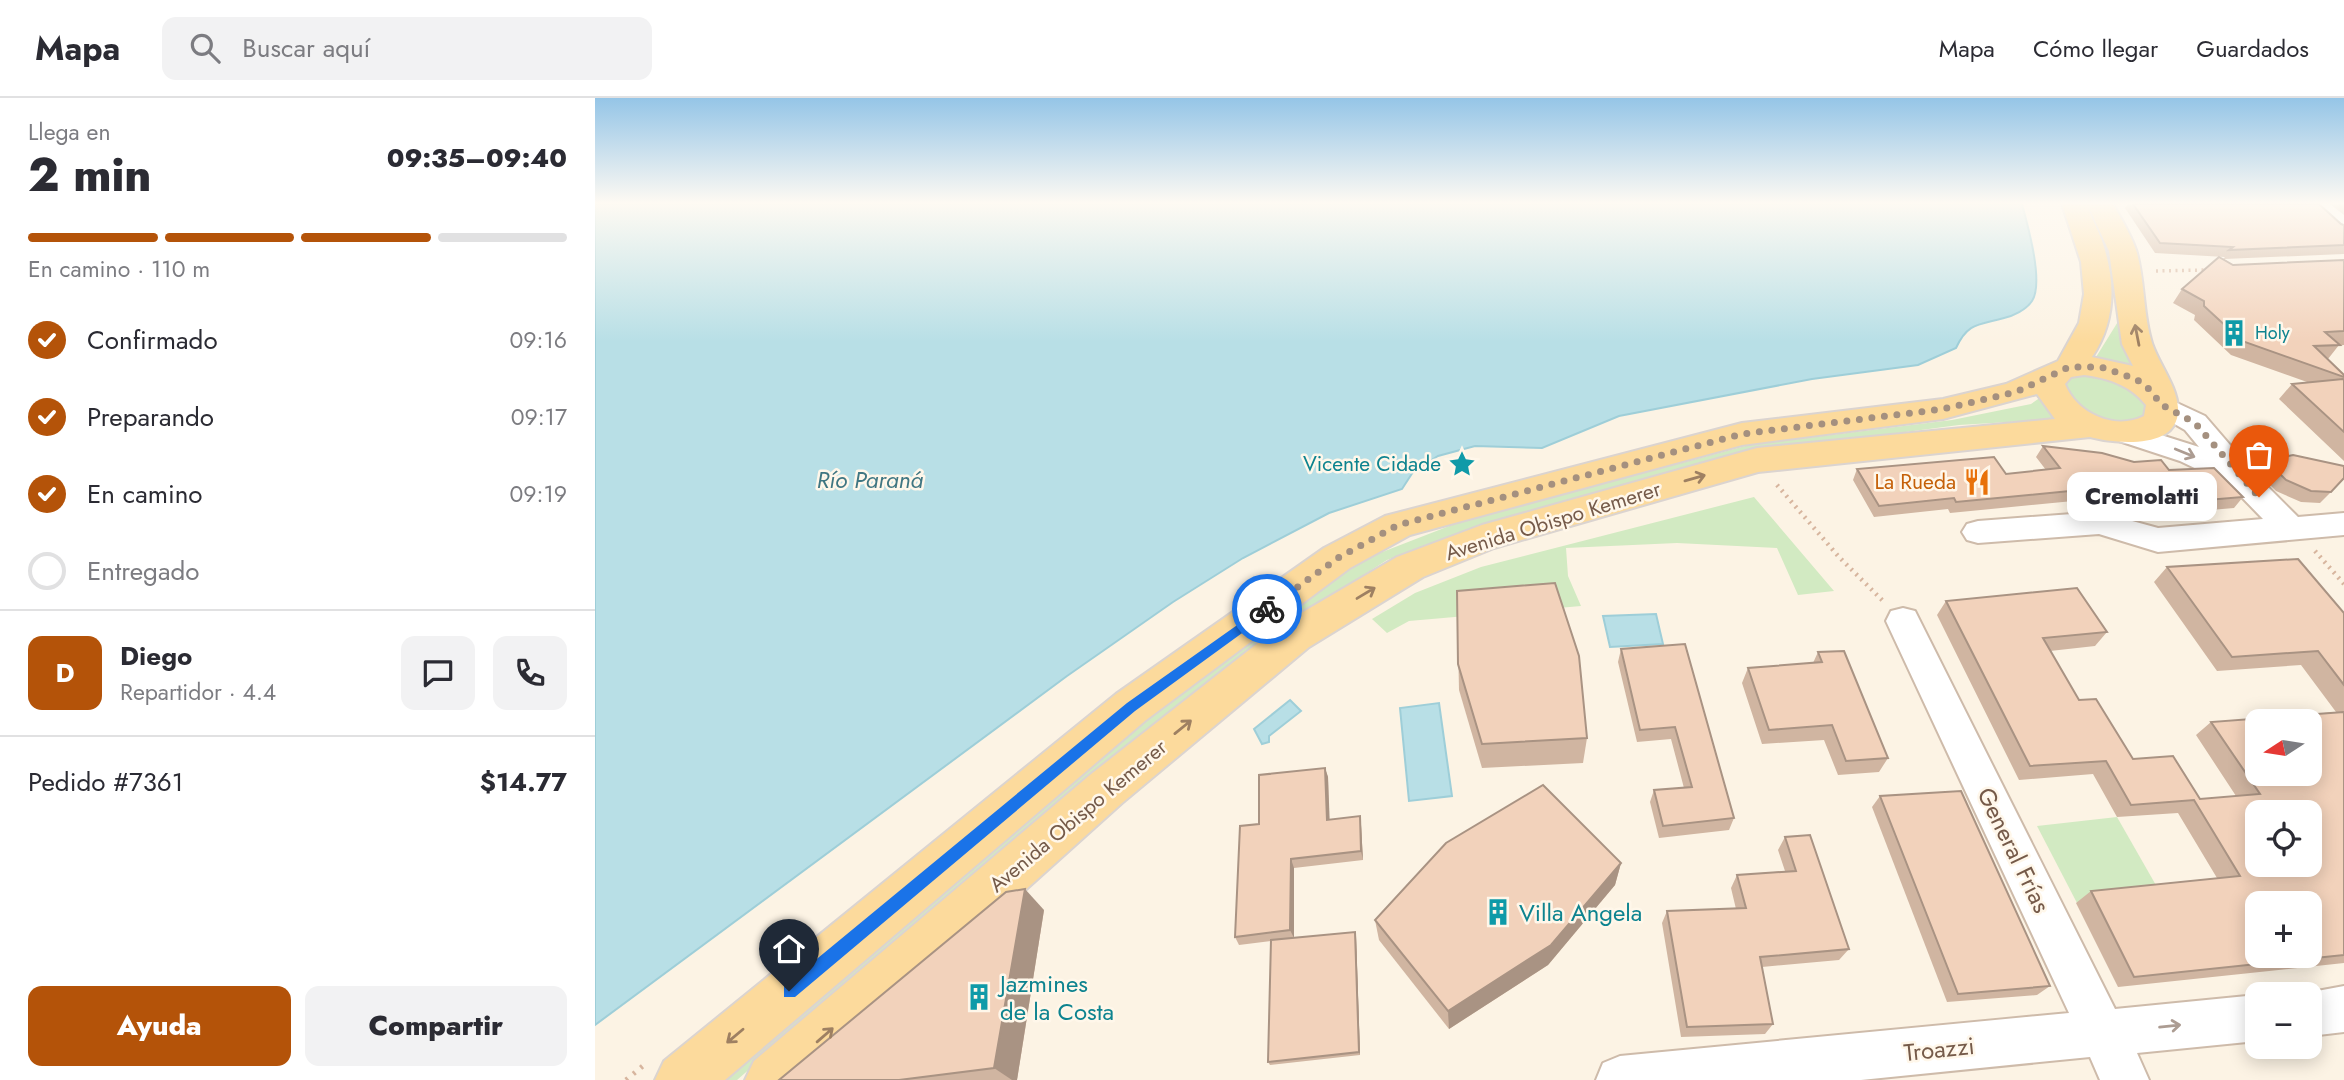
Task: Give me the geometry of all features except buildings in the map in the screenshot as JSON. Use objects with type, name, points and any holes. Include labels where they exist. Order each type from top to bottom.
[{"type":"main road","name":"Avenida Obispo Kemerer","points":[[2062,370],[2087,345],[2101,302],[2091,250]]},
{"type":"main road","points":[[2122,250],[2137,344],[2160,402]]},
{"type":"main road","name":"Avenida Obispo Kemerer","points":[[683,1080],[1131,707],[1338,558],[1398,525],[1742,434],[1943,409],[2016,392],[2062,370],[2084,365],[2119,372],[2136,379],[2160,402],[2160,422],[2151,428],[2108,429],[1757,460],[1482,538],[1410,568],[1295,636],[1106,789],[773,1080]]},
{"type":"main road","points":[[2062,370],[2049,383],[2055,400],[2074,417],[2108,429]]},
{"type":"street","points":[[2160,402],[2195,423],[2244,481],[2291,529]]},
{"type":"street","points":[[2108,429],[2190,454],[2244,481]]},
{"type":"street","points":[[1978,532],[2099,523],[2158,540],[2344,524]]},
{"type":"street","name":"General Frías","points":[[1903,621],[2125,1080]]},
{"type":"street","points":[[2322,1012],[2344,1009]]},
{"type":"street","name":"Troazzi","points":[[1620,1080],[2245,1019]]},
{"type":"path","points":[[2150,262],[2157,283]]},
{"type":"path","points":[[2155,271],[2214,270]]},
{"type":"path","points":[[1770,477],[1839,557],[1903,621]]},
{"type":"path","points":[[2314,550],[2344,584]]},
{"type":"green space","points":[[2119,320],[2150,382],[2093,362]]},
{"type":"green space","points":[[2101,372],[2150,399],[2145,421],[2106,423],[2067,403],[2064,377]]},
{"type":"green space","points":[[2041,397],[2060,419],[1959,425],[1753,452],[1466,531],[1387,560],[1298,617],[969,879],[737,1080],[719,1080],[1106,747],[1337,578],[1372,556],[1457,523],[1749,445],[1952,420],[2031,404]]},
{"type":"green space","points":[[1754,497],[1834,591],[1798,595],[1777,548],[1677,543],[1566,548],[1568,576],[1581,606],[1409,621],[1387,633],[1372,619],[1415,593],[1481,567]]},
{"type":"green space","points":[[2117,817],[2161,894],[2077,903],[2037,826]]},
{"type":"water","name":"Río Paraná","points":[[595,250],[2033,250],[2036,281],[2032,301],[2015,314],[1975,326],[1965,333],[1956,348],[1918,365],[1812,379],[1619,416],[1542,448],[1475,446],[1438,456],[1413,472],[1402,489],[1329,513],[1243,558],[1173,602],[1067,676],[595,1025]]},
{"type":"water","points":[[1656,614],[1663,644],[1610,647],[1603,616]]},
{"type":"water","points":[[1290,700],[1301,711],[1269,736],[1269,742],[1262,744],[1254,729]]},
{"type":"water","points":[[1439,703],[1452,796],[1409,801],[1400,708]]},
{"type":"way so far","points":[[1267,609],[1338,558],[1398,525],[1742,434],[1943,409],[2016,392],[2060,370],[2084,365],[2101,367],[2136,379],[2159,399],[2162,405],[2195,423],[2259,497]]},
{"type":"place","name":"Holy","points":[[2234,333]]},
{"type":"place","name":"Vicente Cidade","points":[[1462,464]]},
{"type":"place","name":"La Rueda","points":[[1977,482]]},
{"type":"place","name":"Cremolatti","points":[[2259,497]]},
{"type":"place","name":"Villa Angela","points":[[1498,912]]},
{"type":"place","name":"Jazmines de la Costa","points":[[979,997]]},
{"type":"route","points":[[789,991],[1131,707],[1267,609]]}]
